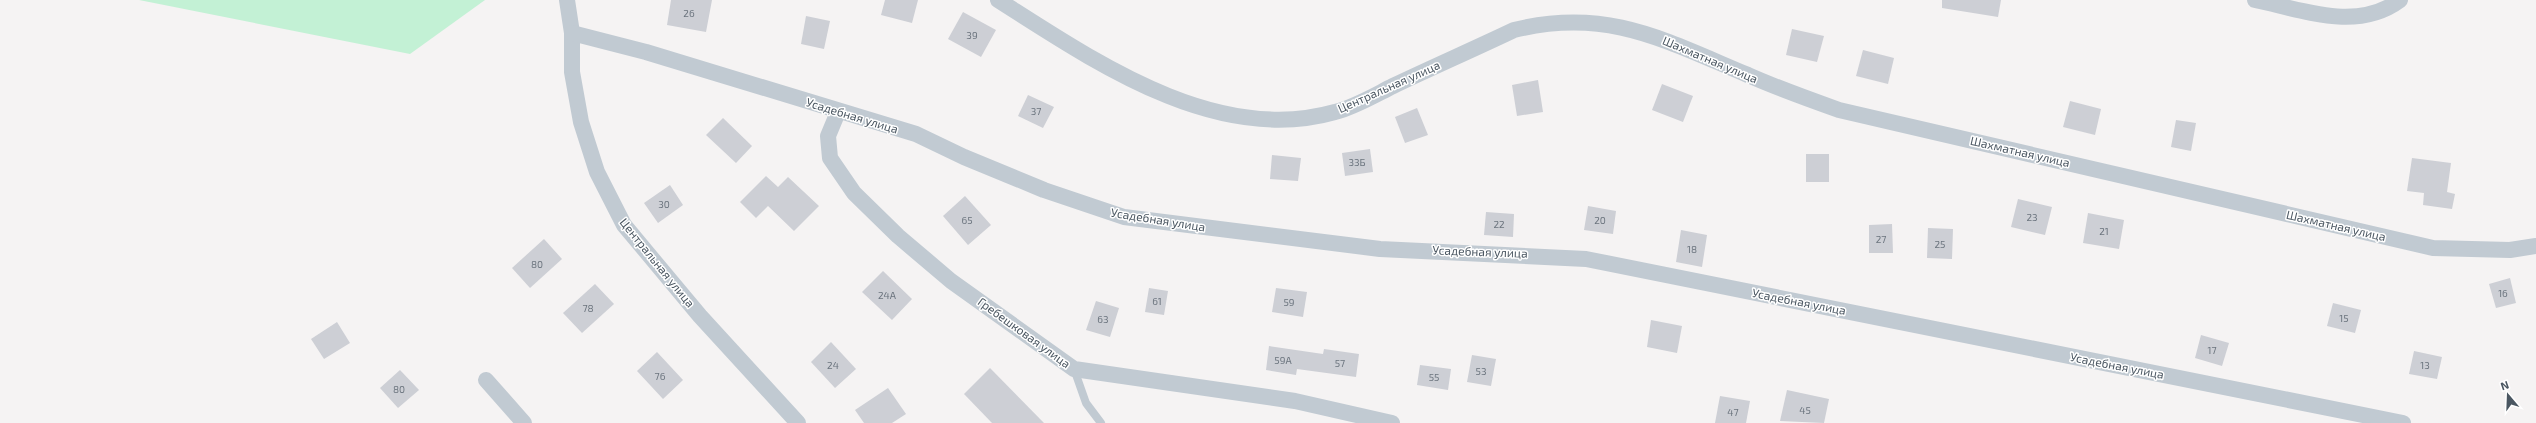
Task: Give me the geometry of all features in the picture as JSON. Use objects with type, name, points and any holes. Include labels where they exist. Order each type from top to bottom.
[{"type":"street","name":"Центральная улица","points":[[568,0],[572,33],[572,72],[581,122],[597,172],[624,225],[700,316],[798,423]]},
{"type":"street","name":"Центральная улица","points":[[998,0],[1073,48],[1151,90],[1218,111],[1250,118],[1279,121],[1302,120],[1337,112],[1514,30]]},
{"type":"street","points":[[2255,0],[2342,18],[2372,15],[2394,2]]},
{"type":"street","name":"Шахматная улица","points":[[1514,30],[1545,23],[1587,22],[1627,28],[1656,36],[1759,80],[1839,110],[2433,248],[2510,250],[2536,246]]},
{"type":"street","name":"Усадебная улица","points":[[572,33],[646,52],[838,112],[916,134],[964,157],[1044,190],[1124,217],[1380,248],[1586,259],[2403,423]]},
{"type":"street","name":"Гребешковая улица","points":[[838,112],[828,136],[830,158],[854,193],[898,236],[951,281],[1074,369],[1295,401],[1392,423]]},
{"type":"street","points":[[486,380],[524,423]]},
{"type":"lane","points":[[1074,369],[1086,403],[1101,423]]},
{"type":"green space","points":[[139,0],[485,0],[410,54]]},
{"type":"building","points":[[671,0],[712,0],[706,32],[667,25]]},
{"type":"building","points":[[885,0],[918,0],[912,23],[881,15]]},
{"type":"building","points":[[1942,0],[2001,0],[1998,17],[1942,8]]},
{"type":"building","points":[[963,12],[996,30],[981,57],[948,39]]},
{"type":"building","points":[[806,16],[830,21],[824,49],[801,44]]},
{"type":"building","points":[[1792,29],[1824,36],[1817,62],[1786,55]]},
{"type":"building","points":[[1863,50],[1894,58],[1888,84],[1856,76]]},
{"type":"building","points":[[1538,80],[1543,112],[1517,116],[1512,85]]},
{"type":"building","points":[[1662,84],[1693,96],[1683,122],[1652,110]]},
{"type":"building","points":[[1028,95],[1054,107],[1043,128],[1018,116]]},
{"type":"building","points":[[2070,101],[2101,109],[2095,135],[2063,127]]},
{"type":"building","points":[[1417,108],[1428,135],[1405,143],[1395,117]]},
{"type":"building","points":[[723,118],[752,146],[736,163],[706,135]]},
{"type":"building","points":[[2176,120],[2196,123],[2191,151],[2171,147]]},
{"type":"building","points":[[1370,149],[1373,172],[1345,176],[1342,153]]},
{"type":"building","points":[[1806,154],[1829,154],[1829,182],[1806,182]]},
{"type":"building","points":[[1272,155],[1301,158],[1298,181],[1270,179]]},
{"type":"building","points":[[2412,158],[2451,163],[2447,192],[2455,194],[2452,209],[2423,205],[2424,193],[2407,191]]},
{"type":"building","points":[[766,176],[778,187],[788,177],[819,206],[794,231],[768,206],[756,218],[740,202]]},
{"type":"building","points":[[670,185],[683,205],[658,223],[644,203]]},
{"type":"building","points":[[965,196],[991,225],[968,245],[943,216]]},
{"type":"building","points":[[2018,199],[2052,207],[2045,235],[2011,227]]},
{"type":"building","points":[[1588,206],[1616,211],[1613,234],[1584,230]]},
{"type":"building","points":[[1486,212],[1514,214],[1513,237],[1484,235]]},
{"type":"building","points":[[2088,213],[2124,220],[2119,249],[2083,243]]},
{"type":"building","points":[[1892,224],[1893,253],[1869,253],[1869,225]]},
{"type":"building","points":[[1928,228],[1953,229],[1952,259],[1927,258]]},
{"type":"building","points":[[1681,230],[1707,235],[1702,267],[1676,262]]},
{"type":"building","points":[[544,239],[562,259],[530,288],[512,268]]},
{"type":"building","points":[[883,271],[912,299],[892,320],[862,292]]},
{"type":"building","points":[[2510,278],[2516,303],[2496,308],[2489,284]]},
{"type":"building","points":[[595,284],[614,304],[582,333],[563,313]]},
{"type":"building","points":[[1149,288],[1168,291],[1164,315],[1145,312]]},
{"type":"building","points":[[1276,288],[1307,292],[1303,317],[1272,312]]},
{"type":"building","points":[[1096,301],[1119,308],[1110,337],[1086,330]]},
{"type":"building","points":[[2333,303],[2361,310],[2355,333],[2327,326]]},
{"type":"building","points":[[1651,320],[1682,326],[1677,353],[1647,347]]},
{"type":"building","points":[[337,322],[350,343],[324,359],[311,339]]},
{"type":"building","points":[[2201,335],[2229,343],[2222,366],[2195,358]]},
{"type":"building","points":[[831,342],[856,369],[835,388],[811,362]]},
{"type":"building","points":[[1269,346],[1323,354],[1324,349],[1359,354],[1356,377],[1297,369],[1296,375],[1266,370]]},
{"type":"building","points":[[2414,351],[2442,357],[2437,379],[2409,374]]},
{"type":"building","points":[[657,352],[683,380],[663,399],[637,371]]},
{"type":"building","points":[[1472,355],[1496,359],[1491,386],[1467,382]]},
{"type":"building","points":[[1420,365],[1451,369],[1448,390],[1417,385]]},
{"type":"building","points":[[990,368],[1044,423],[992,423],[964,394]]},
{"type":"building","points":[[400,370],[419,390],[398,408],[380,388]]},
{"type":"building","points":[[888,388],[906,414],[892,423],[864,423],[855,410]]},
{"type":"building","points":[[1787,390],[1829,399],[1824,423],[1780,421]]},
{"type":"building","points":[[1720,396],[1750,401],[1746,423],[1715,423]]}]
